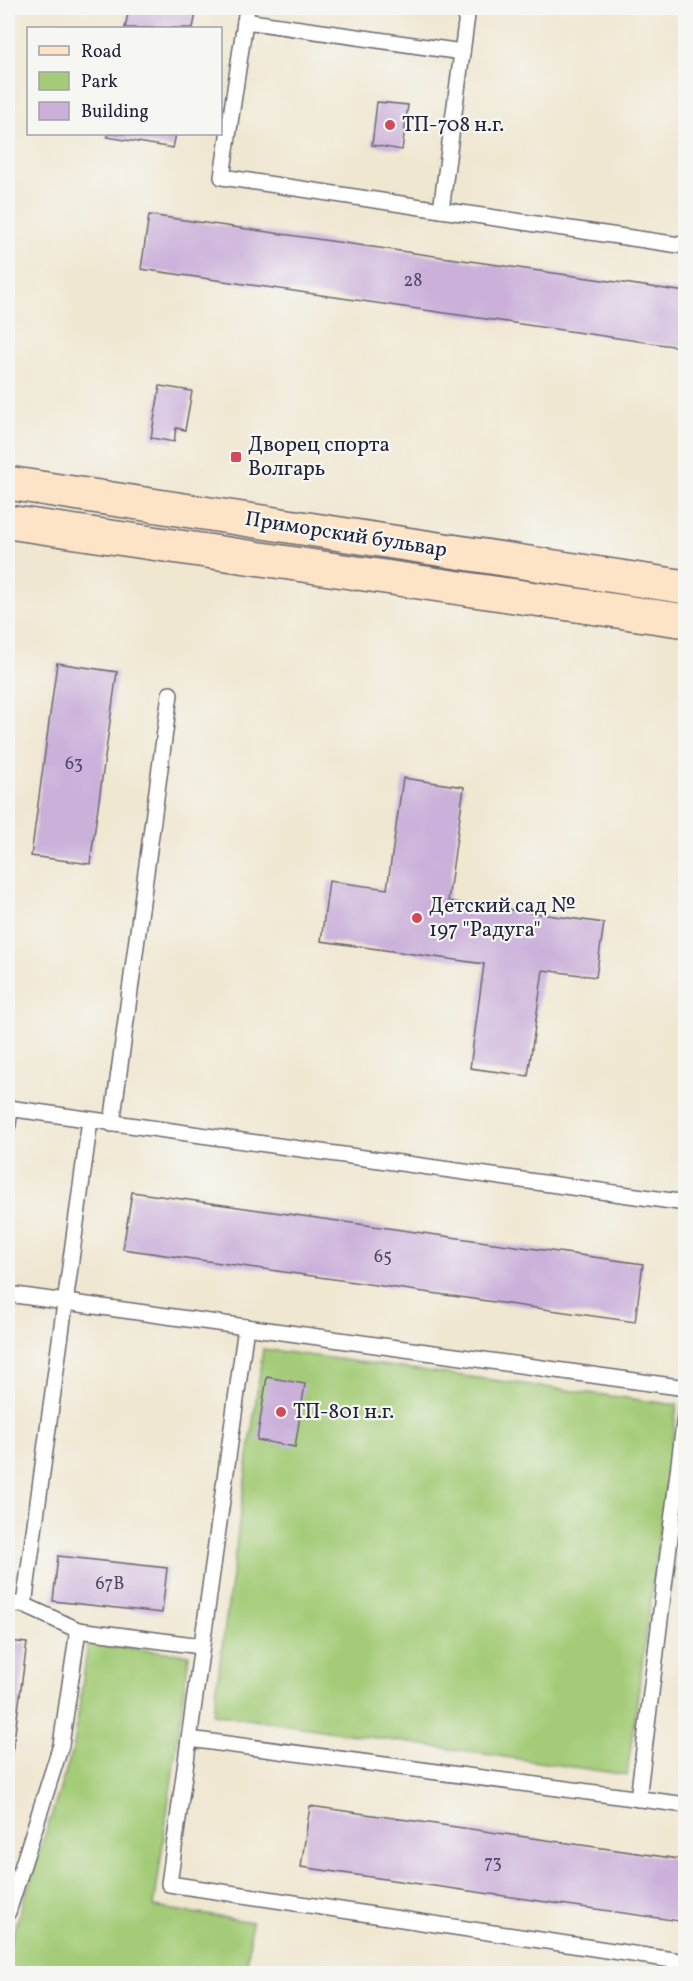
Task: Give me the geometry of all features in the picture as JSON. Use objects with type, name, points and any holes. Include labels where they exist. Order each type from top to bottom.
[{"type":"main road","name":"Приморский бульвар","points":[[8,483],[686,587]]},
{"type":"main road","points":[[8,522],[686,621]]},
{"type":"lane","points":[[441,210],[468,8]]},
{"type":"lane","points":[[462,52],[246,14],[222,177],[686,246]]},
{"type":"lane","points":[[112,1124],[170,694]]},
{"type":"lane","points":[[8,1125],[9,1108],[686,1203]]},
{"type":"lane","points":[[24,1605],[90,1120]]},
{"type":"lane","points":[[8,1294],[686,1388]]},
{"type":"lane","points":[[246,1327],[169,1884],[686,1962]]},
{"type":"lane","points":[[638,1799],[686,1407]]},
{"type":"lane","points":[[8,1603],[24,1605],[78,1630],[201,1646]]},
{"type":"lane","points":[[8,1912],[60,1745],[78,1630]]},
{"type":"lane","points":[[189,1738],[686,1805]]},
{"type":"green space","points":[[263,1349],[677,1405],[627,1775],[213,1714]]},
{"type":"green space","points":[[88,1643],[189,1655],[154,1907],[252,1922],[246,1973],[8,1973],[8,1948],[74,1746]]},
{"type":"building","points":[[129,8],[197,8],[193,27],[125,27]]},
{"type":"building","name":"ТП-708 н.г.","points":[[377,102],[408,105],[402,150],[372,145]]},
{"type":"building","points":[[108,135],[176,135],[173,148],[107,137]]},
{"type":"building","points":[[149,215],[686,292],[686,348],[141,269]]},
{"type":"building","points":[[160,386],[192,391],[185,430],[176,428],[174,442],[151,438]]},
{"type":"building","points":[[57,663],[117,672],[90,864],[31,856]]},
{"type":"building","points":[[403,778],[464,787],[448,901],[604,923],[596,977],[543,970],[528,1076],[470,1068],[484,964],[321,941],[329,881],[387,889]]},
{"type":"building","points":[[132,1192],[643,1264],[635,1322],[123,1249]]},
{"type":"building","name":"ТП-801 н.г.","points":[[267,1377],[305,1384],[295,1447],[257,1440]]},
{"type":"building","points":[[58,1556],[167,1568],[162,1613],[53,1601]]},
{"type":"building","points":[[8,1641],[27,1643],[9,1778],[8,1778]]},
{"type":"building","points":[[310,1806],[686,1860],[686,1922],[301,1867]]},
{"type":"place","name":"ТП-708 н.г.","points":[[390,125]]},
{"type":"place","name":"Дворец спорта Волгарь","points":[[236,457]]},
{"type":"place","name":"Детский сад № 197 \"Радуга\"","points":[[417,918]]},
{"type":"place","name":"ТП-801 н.г.","points":[[281,1412]]}]
